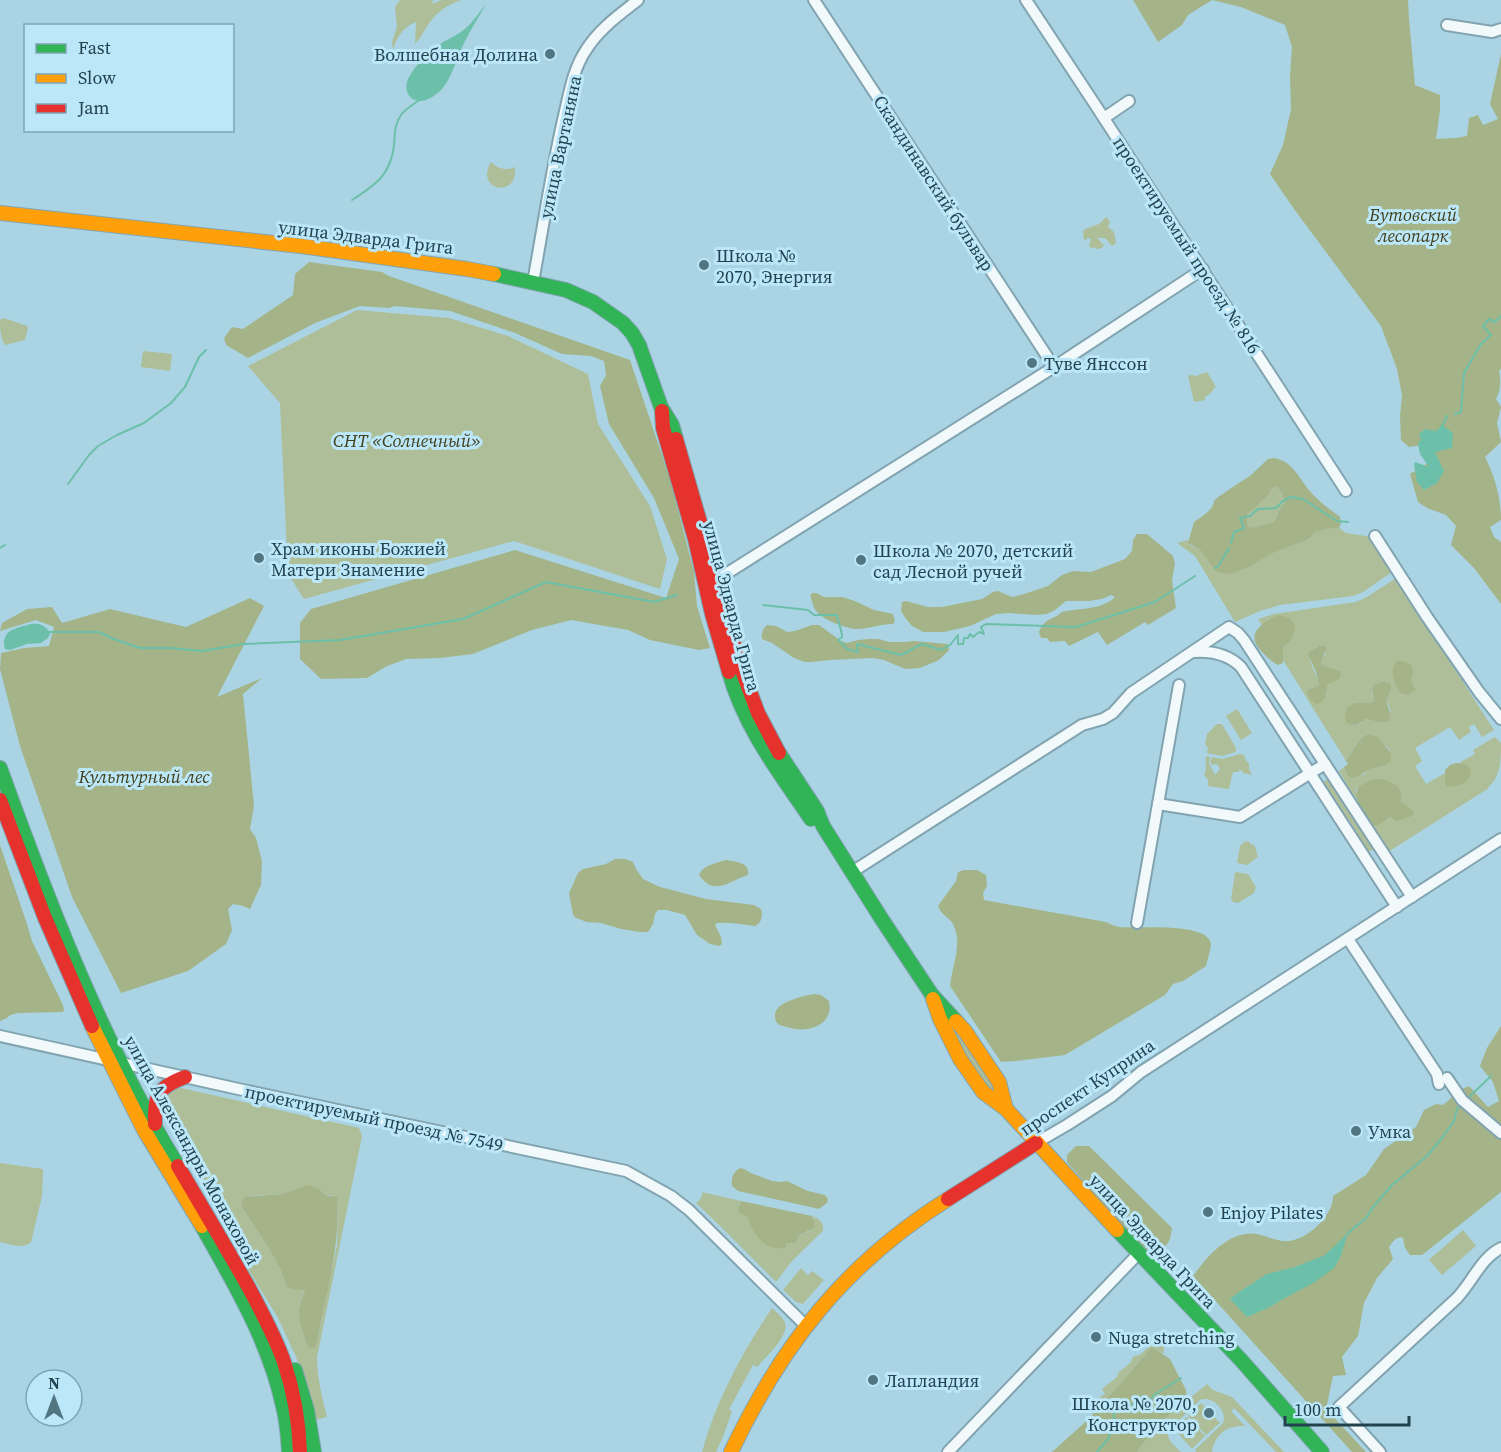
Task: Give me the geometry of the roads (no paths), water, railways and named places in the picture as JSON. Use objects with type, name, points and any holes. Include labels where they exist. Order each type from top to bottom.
[{"type":"street","name":"улица Вартаняна","points":[[533,282],[555,157],[576,68],[585,50],[601,31],[638,0]]},
{"type":"street","name":"Скандинавский бульвар","points":[[814,0],[1054,367]]},
{"type":"street","name":"проектируемый проезд № 816","points":[[1026,0],[1346,491]]},
{"type":"street","points":[[1447,26],[1492,32],[1501,28]]},
{"type":"street","points":[[1104,118],[1129,101]]},
{"type":"street","name":"улица Эдварда Грига","points":[[0,213],[312,248],[468,269],[566,290],[593,302],[623,323],[639,345],[662,407],[672,425],[704,536],[710,583],[730,677],[745,717],[768,756],[811,819],[824,826],[932,995],[965,1031],[999,1082],[1006,1109]]},
{"type":"street","points":[[710,583],[1054,367],[1203,269]]},
{"type":"street","points":[[1375,536],[1472,683],[1501,719]]},
{"type":"street","points":[[852,872],[1082,725],[1103,719],[1131,693],[1229,627],[1244,640],[1412,897]]},
{"type":"street","points":[[1194,652],[1212,652],[1239,664],[1398,907]]},
{"type":"street","points":[[1137,923],[1179,685]]},
{"type":"street","points":[[1158,804],[1238,818],[1325,764]]},
{"type":"street","name":"улица Александры Монаховой","points":[[0,768],[20,824],[103,1026],[133,1110],[251,1315],[273,1365],[287,1422],[289,1452]]},
{"type":"street","name":"улица Александры Монаховой","points":[[0,800],[94,1030],[143,1105],[212,1221],[273,1334],[290,1378],[298,1418],[300,1452]]},
{"type":"street","name":"проспект Куприна","points":[[730,1452],[759,1396],[806,1326],[843,1282],[892,1237],[1005,1161],[1112,1096],[1141,1072],[1501,839]]},
{"type":"street","points":[[1348,939],[1437,1074],[1501,1133]]},
{"type":"street","name":"улица Эдварда Грига","points":[[932,995],[940,1019],[960,1059],[983,1092],[1006,1109],[1241,1360],[1322,1452]]},
{"type":"street","name":"проектируемый проезд № 7549","points":[[0,1036],[370,1118],[626,1171],[671,1196],[689,1210],[806,1326]]},
{"type":"street","points":[[156,1127],[154,1108],[158,1094],[171,1082],[185,1077]]},
{"type":"street","points":[[1380,1452],[1339,1407],[1457,1298],[1488,1257],[1501,1248]]},
{"type":"street","points":[[948,1452],[1139,1253]]},
{"type":"street","points":[[261,1312],[291,1358],[302,1387],[314,1452]]},
{"type":"waterway","points":[[352,200],[380,179],[385,172],[392,156],[397,123],[405,111],[419,100]]},
{"type":"waterway","points":[[1455,414],[1461,412],[1464,373],[1481,344],[1491,335],[1483,326],[1489,319],[1495,322],[1501,316]]},
{"type":"waterway","points":[[68,484],[98,446],[144,423],[171,403],[185,387],[199,357],[206,350]]},
{"type":"waterway","points":[[1442,426],[1447,416]]},
{"type":"waterway","points":[[1231,543],[1234,532],[1244,528],[1240,518],[1250,516],[1258,509],[1276,508],[1291,497],[1303,499],[1337,521],[1348,522]]},
{"type":"waterway","points":[[0,548],[5,545]]},
{"type":"waterway","points":[[1215,568],[1229,548]]},
{"type":"waterway","points":[[763,605],[808,610],[814,615],[837,615],[842,637],[838,640],[847,649],[858,652],[857,644],[901,655],[922,644],[941,650],[950,645],[958,635],[958,644],[963,644],[964,638],[968,638],[970,634],[973,637],[979,632],[984,634],[981,627],[986,624],[1076,627],[1155,602],[1195,576]]},
{"type":"waterway","points":[[46,632],[99,632],[140,648],[202,651],[244,644],[340,640],[463,619],[546,582],[654,602],[677,595]]},
{"type":"waterway","points":[[1467,1099],[1491,1076]]},
{"type":"waterway","points":[[1347,1234],[1367,1217],[1392,1185],[1427,1156],[1454,1121],[1457,1109],[1461,1105]]},
{"type":"waterway","points":[[1097,1452],[1108,1439],[1113,1427],[1115,1407],[1122,1403],[1145,1406],[1154,1395],[1181,1378]]},
{"type":"place","name":"Волшебная Долина","points":[[550,54]]},
{"type":"place","name":"Школа № 2070, Энергия","points":[[704,265]]},
{"type":"place","name":"Туве Янссон","points":[[1032,363]]},
{"type":"place","name":"Храм иконы Божией Матери Знамение","points":[[259,558]]},
{"type":"place","name":"Школа № 2070, детский сад Лесной ручей","points":[[861,560]]},
{"type":"place","name":"Умка","points":[[1356,1131]]},
{"type":"place","name":"Enjoy Pilates","points":[[1208,1212]]},
{"type":"place","name":"Nuga stretching","points":[[1096,1337]]},
{"type":"place","name":"Лапландия","points":[[873,1380]]},
{"type":"place","name":"Школа № 2070, Конструктор","points":[[1209,1413]]},
{"type":"park label","name":"Бутовский лесопарк","points":[[1413,224]]},
{"type":"park label","name":"СНТ «Солнечный»","points":[[407,440]]},
{"type":"park label","name":"Культурный лес","points":[[144,776]]}]
